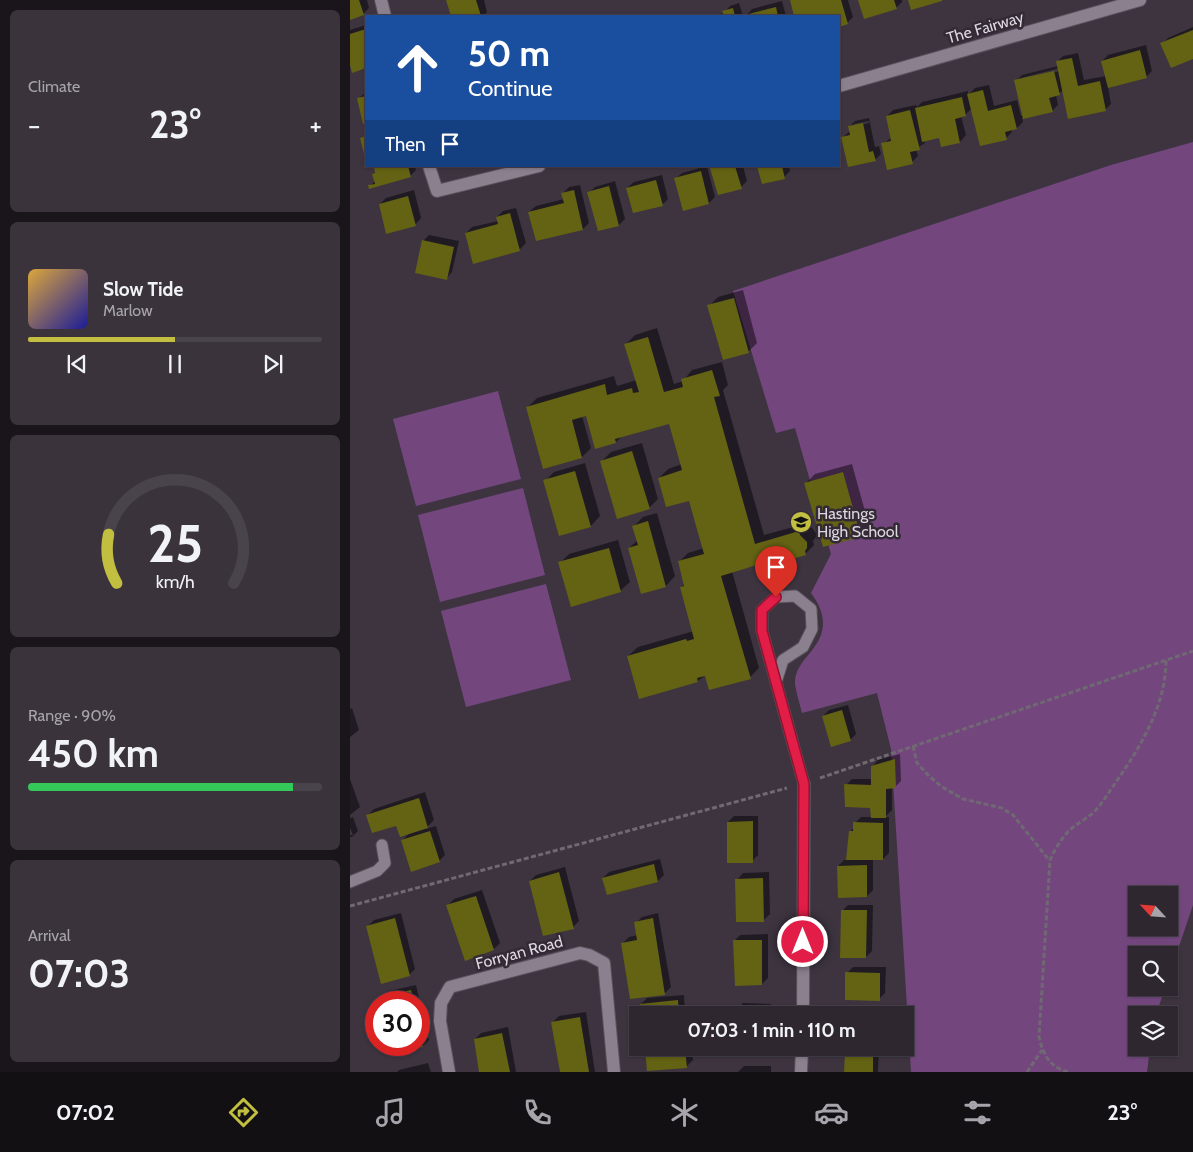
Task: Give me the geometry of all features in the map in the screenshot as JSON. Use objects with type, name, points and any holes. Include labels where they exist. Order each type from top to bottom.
[{"type":"street","points":[[381,0],[385,15]]},
{"type":"street","name":"The Fairway","points":[[840,86],[1140,0]]},
{"type":"street","points":[[429,167],[437,191],[535,167]]},
{"type":"street","points":[[803,1006],[804,784]]},
{"type":"street","name":"Forryan Road","points":[[449,1072],[440,1021],[441,1003],[450,987],[580,953],[589,954],[604,963],[614,1072]]},
{"type":"street","points":[[801,1072],[802,1056]]},
{"type":"lane","points":[[776,682],[783,660],[803,646],[812,629],[811,609],[795,596],[776,597],[762,610],[762,631],[776,682],[804,784]]},
{"type":"lane","points":[[350,882],[377,871],[384,863],[382,845]]},
{"type":"path","points":[[350,906],[804,784],[1193,651]]},
{"type":"path","points":[[1068,1072],[1059,1069],[1049,1062],[1042,1050],[1039,1037],[1050,860],[1054,851],[1071,829],[1094,812],[1128,766],[1156,712],[1166,676],[1166,660]]},
{"type":"path","points":[[914,746],[917,763],[942,787],[963,799],[1002,808],[1013,815],[1050,860]]},
{"type":"path","points":[[1027,1072],[1042,1050]]},
{"type":"shaded area","points":[[1193,142],[1193,905],[1178,949],[1178,946],[1128,946],[1128,996],[1162,996],[1159,1006],[1128,1006],[1128,1056],[1149,1056],[1147,1072],[911,1072],[910,1056],[914,1056],[914,1006],[907,1006],[891,749],[877,693],[802,713],[795,683],[797,672],[819,639],[823,626],[819,606],[811,593],[831,554],[795,428],[776,433],[733,291],[1111,165]]},
{"type":"shaded area","points":[[498,391],[521,479],[416,506],[393,419]]},
{"type":"shaded area","points":[[523,488],[545,575],[440,602],[418,515]]},
{"type":"shaded area","points":[[546,584],[571,680],[466,707],[441,611]]},
{"type":"building","points":[[350,0],[359,0],[364,15],[350,20]]},
{"type":"building","points":[[446,0],[476,0],[481,15],[451,15]]},
{"type":"building","points":[[790,0],[841,0],[848,24],[840,27],[840,15],[794,15]]},
{"type":"building","points":[[858,0],[894,0],[897,9],[864,19]]},
{"type":"building","points":[[908,0],[942,0],[942,1],[911,10]]},
{"type":"building","points":[[776,7],[778,15],[745,15]]},
{"type":"building","points":[[733,8],[735,15],[724,15],[722,11]]},
{"type":"building","points":[[365,29],[365,68],[352,73],[350,65],[350,34]]},
{"type":"building","points":[[1193,30],[1193,59],[1171,68],[1160,43]]},
{"type":"building","points":[[1140,50],[1147,78],[1108,88],[1101,61]]},
{"type":"building","points":[[1072,58],[1078,86],[1100,81],[1106,111],[1068,119],[1056,61]]},
{"type":"building","points":[[1054,71],[1060,95],[1049,98],[1053,112],[1023,119],[1014,80]]},
{"type":"building","points":[[983,90],[988,111],[1011,105],[1017,129],[1005,132],[1007,140],[980,146],[967,94]]},
{"type":"building","points":[[365,96],[365,124],[363,124],[357,98]]},
{"type":"building","points":[[962,97],[966,116],[955,119],[960,143],[941,147],[939,138],[922,142],[915,108]]},
{"type":"building","points":[[910,110],[920,150],[910,152],[913,164],[887,170],[881,143],[891,141],[886,116]]},
{"type":"building","points":[[863,123],[869,152],[873,151],[876,161],[848,167],[841,137],[850,135],[848,126]]},
{"type":"building","points":[[365,136],[364,154],[360,138]]},
{"type":"building","points":[[374,167],[408,167],[411,177],[369,189],[368,185],[375,184],[372,174],[375,173]]},
{"type":"building","points":[[735,167],[742,189],[718,195],[710,168]]},
{"type":"building","points":[[757,167],[782,167],[785,179],[762,184]]},
{"type":"building","points":[[701,171],[709,204],[683,211],[674,178]]},
{"type":"building","points":[[656,180],[663,206],[633,213],[626,188]]},
{"type":"building","points":[[609,186],[619,226],[598,231],[587,192]]},
{"type":"building","points":[[574,190],[583,230],[536,241],[528,212],[564,203],[561,193]]},
{"type":"building","points":[[408,196],[416,226],[386,234],[379,204]]},
{"type":"building","points":[[510,213],[520,251],[473,264],[465,233],[498,224],[496,217]]},
{"type":"building","points":[[422,240],[454,247],[447,280],[415,273]]},
{"type":"building","points":[[734,298],[749,353],[723,360],[707,305]]},
{"type":"building","points":[[648,337],[664,392],[683,387],[681,379],[712,370],[720,396],[714,397],[755,544],[799,531],[800,535],[807,542],[807,548],[805,551],[806,555],[758,569],[757,565],[721,576],[751,679],[709,690],[705,676],[697,678],[698,682],[639,699],[627,656],[686,639],[687,641],[694,639],[680,587],[684,586],[678,561],[704,554],[689,501],[666,507],[658,478],[682,470],[669,424],[615,439],[616,443],[595,449],[586,416],[572,420],[582,458],[543,469],[526,407],[605,384],[607,395],[632,388],[633,393],[639,392],[624,344]]},
{"type":"building","points":[[632,451],[650,509],[617,519],[600,461]]},
{"type":"building","points":[[575,471],[591,527],[559,536],[543,480]]},
{"type":"building","points":[[843,472],[861,537],[823,547],[804,483]]},
{"type":"building","points":[[648,521],[666,587],[641,594],[628,548],[638,545],[632,526]]},
{"type":"building","points":[[609,548],[621,592],[571,607],[558,562]]},
{"type":"building","points":[[842,710],[851,741],[831,747],[822,716]]},
{"type":"building","points":[[895,759],[896,788],[886,789],[886,818],[871,818],[870,808],[845,807],[844,784],[871,785],[871,766]]},
{"type":"building","points":[[419,798],[428,828],[400,837],[396,826],[372,833],[366,815]]},
{"type":"building","points":[[753,821],[753,863],[727,863],[727,822]]},
{"type":"building","points":[[853,822],[883,823],[883,860],[846,860],[849,831],[853,831]]},
{"type":"building","points":[[430,831],[440,862],[411,872],[401,840]]},
{"type":"building","points":[[654,864],[658,882],[607,895],[602,878]]},
{"type":"building","points":[[867,865],[867,897],[838,898],[837,866]]},
{"type":"building","points":[[559,872],[574,929],[543,936],[529,881]]},
{"type":"building","points":[[763,878],[764,922],[736,922],[735,879]]},
{"type":"building","points":[[476,896],[494,950],[465,961],[446,905]]},
{"type":"building","points":[[841,910],[867,910],[866,958],[840,958]]},
{"type":"building","points":[[395,918],[410,976],[381,984],[366,926]]},
{"type":"building","points":[[653,918],[665,995],[630,999],[621,943],[637,940],[634,922]]},
{"type":"building","points":[[733,940],[762,940],[762,985],[735,986]]},
{"type":"building","points":[[845,972],[880,973],[880,1001],[845,1000]]},
{"type":"building","points":[[678,1000],[678,1006],[640,1006],[640,1004]]},
{"type":"building","points":[[580,1017],[589,1072],[560,1072],[551,1022]]},
{"type":"building","points":[[502,1033],[510,1072],[479,1072],[474,1039]]},
{"type":"building","points":[[646,1056],[686,1056],[687,1068],[647,1071]]},
{"type":"building","points":[[845,1056],[873,1056],[873,1072],[844,1072]]},
{"type":"place","name":"Hastings High School","points":[[801,522]]},
{"type":"route","points":[[776,597],[762,610],[762,631],[804,784],[803,942]]}]
